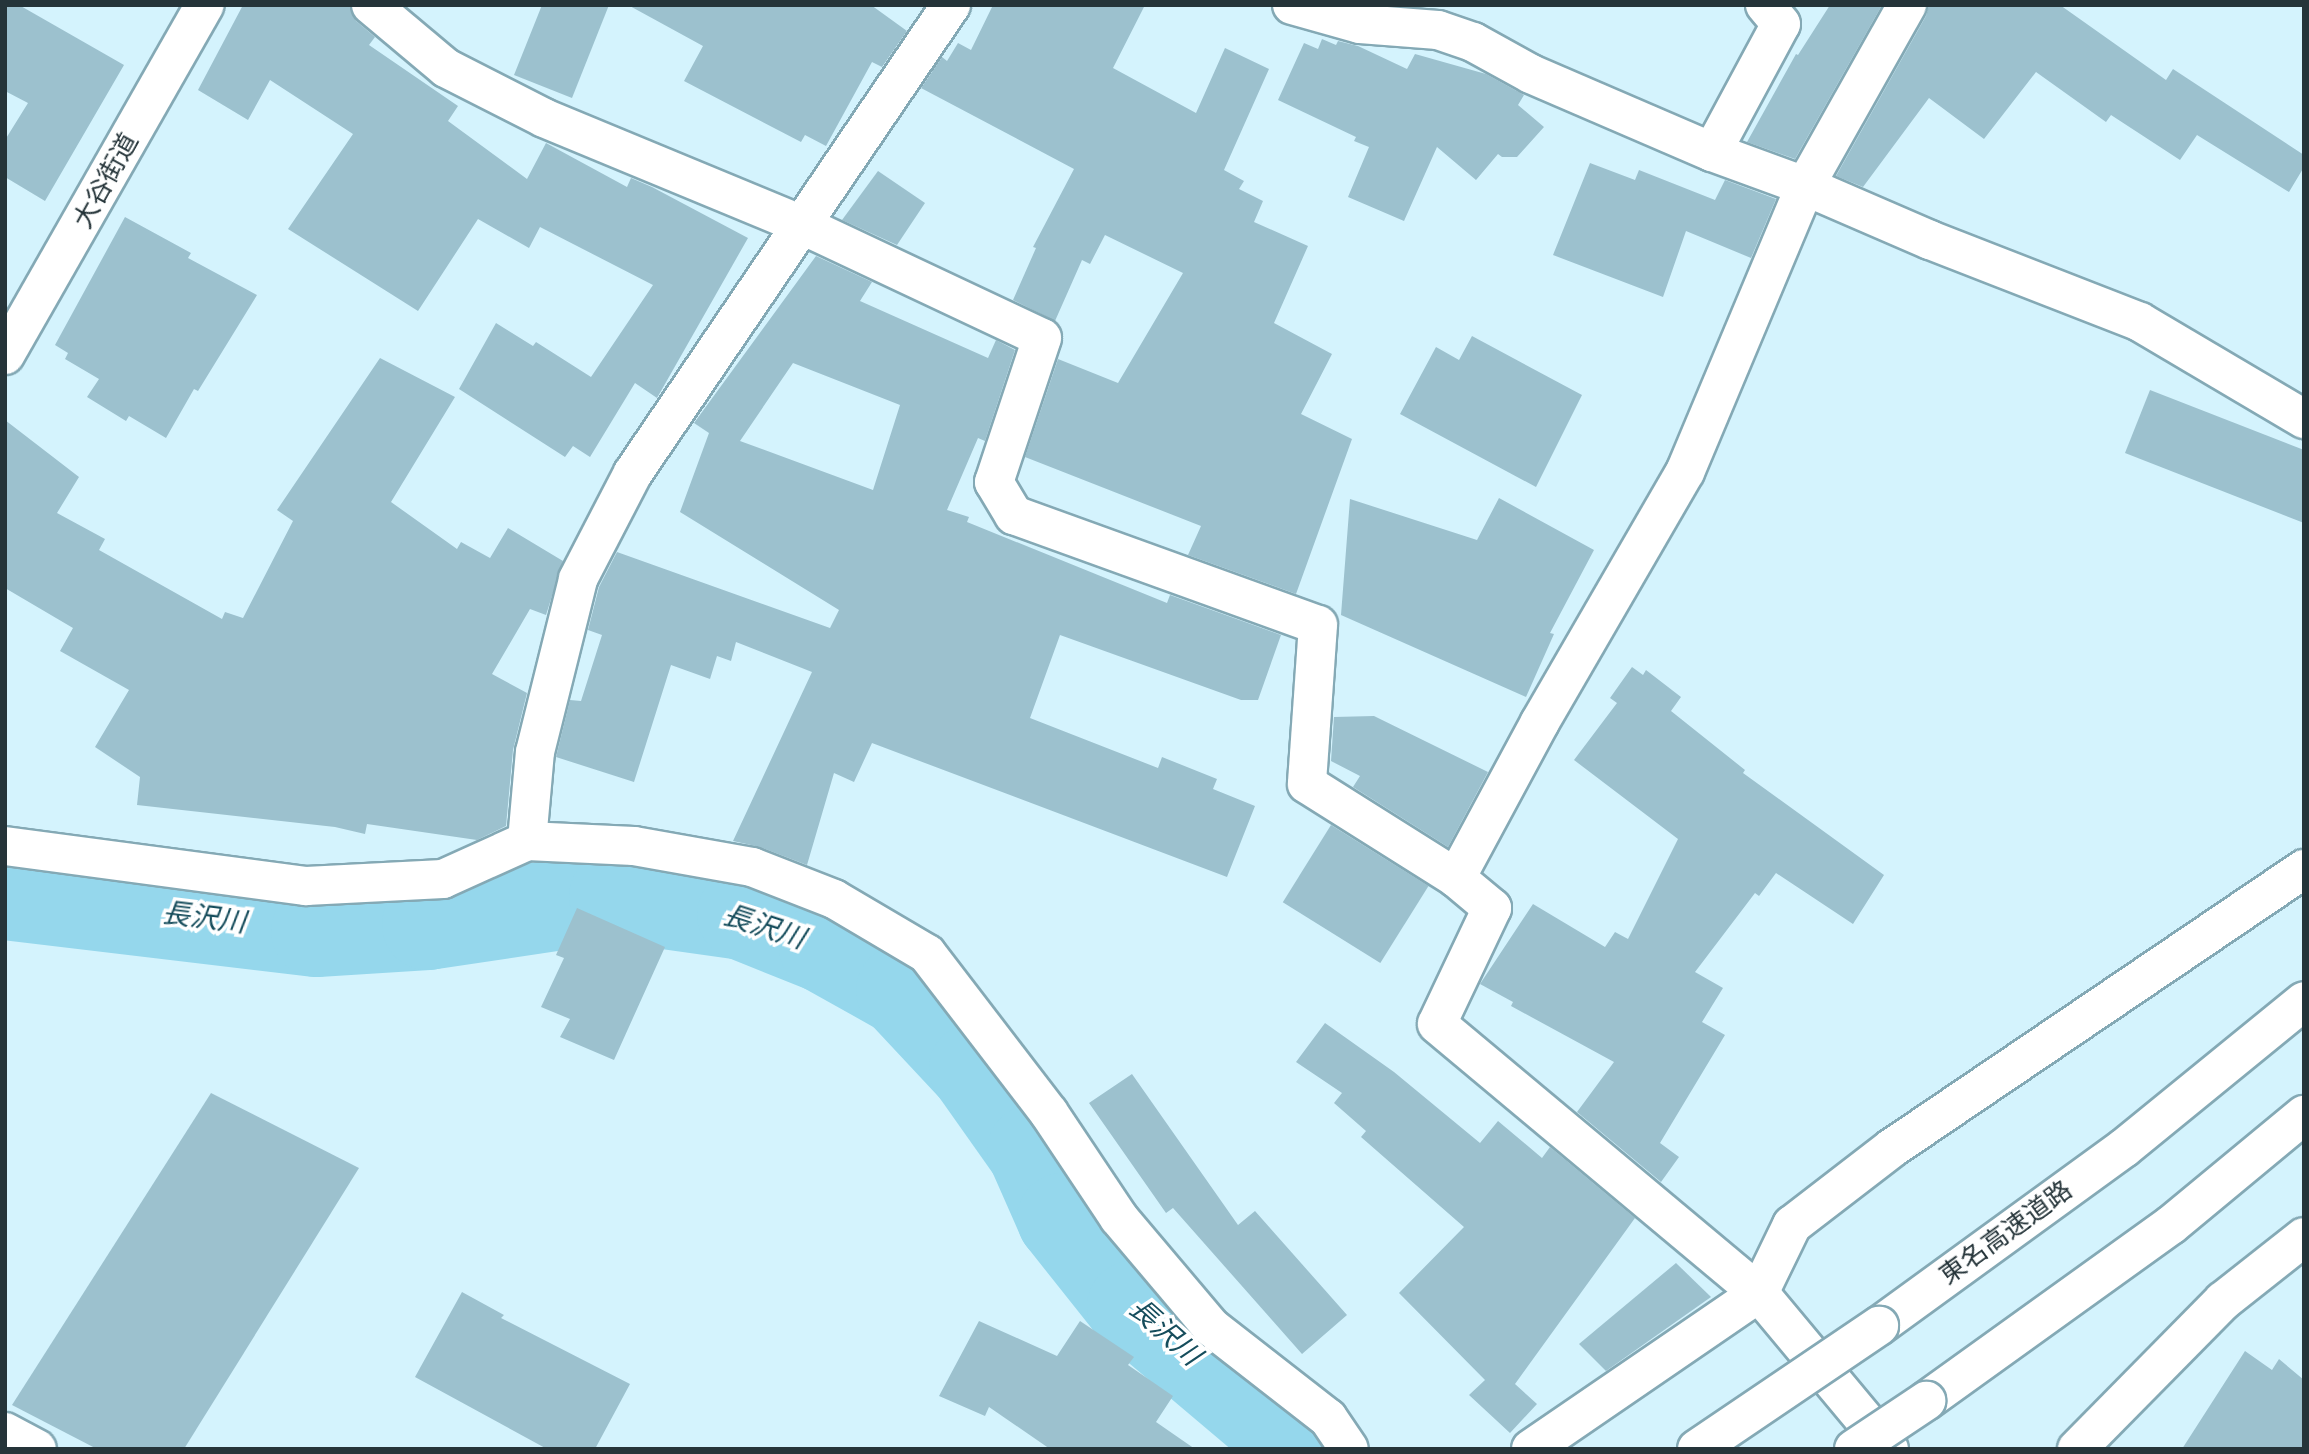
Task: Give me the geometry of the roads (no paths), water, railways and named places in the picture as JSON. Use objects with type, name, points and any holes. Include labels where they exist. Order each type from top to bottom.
[{"type":"main road","name":"大谷街道","points":[[5,355],[30,316],[205,5]]},
{"type":"main road","points":[[372,5],[446,68],[544,118],[802,225],[1042,338],[994,482],[1014,514],[1318,625],[1307,784],[1456,878],[1492,908],[1437,1024],[1759,1293],[1889,1449]]},
{"type":"main road","points":[[527,841],[535,752],[578,579],[633,473],[951,5]]},
{"type":"main road","points":[[1292,5],[1360,24],[1438,30],[1473,42],[1531,74],[1712,152],[1805,186],[1930,240],[2140,322],[2304,419]]},
{"type":"main road","points":[[1712,152],[1781,24],[1765,5]]},
{"type":"main road","points":[[1456,878],[1540,722],[1685,472],[1805,186],[1907,5]]},
{"type":"main road","points":[[5,846],[306,886],[443,879],[527,841],[634,846],[752,867],[834,899],[927,954],[1049,1113],[1119,1218],[1202,1317],[1328,1418],[1349,1449]]},
{"type":"main road","points":[[1531,1449],[1759,1293],[1792,1225],[1892,1148],[2304,870]]},
{"type":"main road","name":"東名高速道路","points":[[1697,1449],[1879,1326],[2124,1148],[2304,1001]]},
{"type":"main road","points":[[1854,1449],[1926,1401],[2171,1225],[2304,1115]]},
{"type":"main road","points":[[2077,1449],[2223,1301],[2304,1237]]},
{"type":"main road","points":[[5,1432],[37,1449]]},
{"type":"waterway","name":"長沢川","points":[[5,894],[316,931],[427,924],[614,896],[742,914],[824,947],[901,990],[974,1068],[1032,1150],[1062,1218],[1132,1306],[1301,1449]]}]
